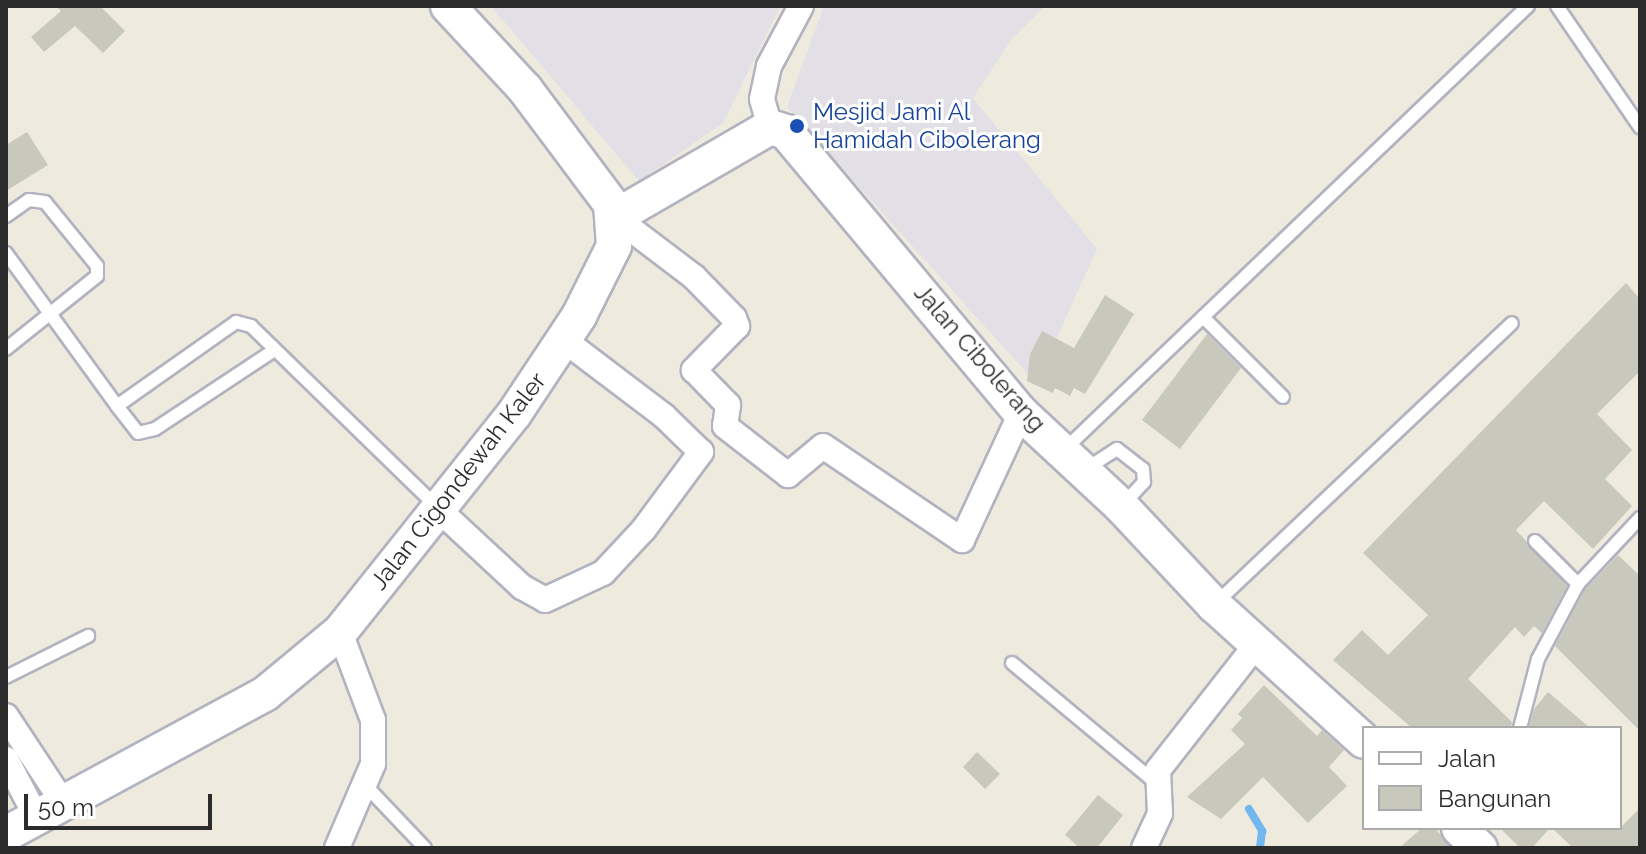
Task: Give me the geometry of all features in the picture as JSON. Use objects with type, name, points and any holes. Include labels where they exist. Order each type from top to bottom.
[{"type":"main road","points":[[448,6],[586,163],[605,191],[615,217],[770,127]]},
{"type":"main road","name":"Jalan Cibolerang","points":[[770,127],[786,132],[818,166],[1021,413],[1121,506],[1214,605],[1362,739]]},
{"type":"main road","name":"Jalan Cigondewah Kaler","points":[[6,834],[265,694],[340,632],[438,509],[564,340],[614,246],[615,217]]},
{"type":"street","points":[[770,127],[762,99],[769,66],[801,6]]},
{"type":"street","points":[[438,509],[522,587],[545,600],[559,598],[621,556],[701,452],[725,426],[728,405],[694,370],[737,322],[694,277],[615,217]]},
{"type":"street","points":[[564,340],[664,416],[701,452]]},
{"type":"street","points":[[725,426],[788,475],[823,446],[962,540],[1021,413]]},
{"type":"street","points":[[337,848],[367,787],[373,764],[373,720],[340,632]]},
{"type":"street","points":[[1144,848],[1160,813],[1155,782],[1187,728],[1256,645]]},
{"type":"street","points":[[6,716],[50,811]]},
{"type":"street","points":[[6,759],[50,811]]},
{"type":"lane","points":[[1073,461],[1203,317],[1528,6]]},
{"type":"lane","points":[[1557,6],[1640,127]]},
{"type":"lane","points":[[6,216],[29,200],[45,202],[97,266],[92,283],[8,345]]},
{"type":"lane","points":[[6,253],[138,433],[155,429],[273,351]]},
{"type":"lane","points":[[1203,317],[1283,397]]},
{"type":"lane","points":[[117,406],[236,322],[251,326],[273,351],[438,509]]},
{"type":"lane","points":[[1214,605],[1512,323]]},
{"type":"lane","points":[[1521,726],[1538,659],[1578,584],[1640,518]]},
{"type":"lane","points":[[1535,541],[1578,584]]},
{"type":"lane","points":[[6,677],[88,636]]},
{"type":"lane","points":[[1012,663],[1155,782]]},
{"type":"lane","points":[[367,787],[425,848]]},
{"type":"shaded area","points":[[491,6],[780,6],[723,123],[639,181]]},
{"type":"shaded area","points":[[824,6],[1045,6],[1011,40],[973,98],[1097,249],[1036,383],[787,107]]},
{"type":"building","points":[[56,6],[100,6],[125,31],[103,53],[75,26],[44,52],[31,37],[61,11]]},
{"type":"building","points":[[27,132],[48,165],[6,191],[6,145]]},
{"type":"building","points":[[1626,283],[1640,299],[1640,371],[1597,414],[1632,450],[1605,479],[1632,506],[1593,549],[1544,501],[1516,530],[1567,586],[1542,633],[1534,626],[1524,637],[1515,627],[1468,679],[1512,722],[1511,726],[1410,726],[1333,660],[1362,630],[1388,655],[1428,615],[1363,553]]},
{"type":"building","points":[[1105,295],[1134,314],[1085,394],[1074,388],[1070,396],[1055,388],[1053,393],[1027,381],[1030,354],[1042,331],[1074,348]]},
{"type":"building","points":[[1207,334],[1241,368],[1180,449],[1142,420]]},
{"type":"building","points":[[1618,555],[1640,576],[1640,731],[1555,646],[1585,589]]},
{"type":"building","points":[[1264,685],[1317,736],[1322,730],[1344,750],[1329,767],[1347,786],[1308,823],[1263,777],[1221,819],[1187,797],[1245,744],[1231,730],[1242,718],[1238,714]]},
{"type":"building","points":[[1548,692],[1588,726],[1530,726],[1534,709]]},
{"type":"building","points":[[977,752],[1000,774],[985,789],[963,767]]},
{"type":"building","points":[[1098,795],[1123,815],[1097,848],[1080,848],[1065,835]]},
{"type":"building","points":[[1640,808],[1640,848],[1573,848],[1554,830],[1622,830],[1622,826]]},
{"type":"building","points":[[1420,830],[1437,830],[1451,848],[1399,848]]},
{"type":"building","points":[[1502,830],[1548,830],[1532,848],[1520,848]]},
{"type":"waterway","points":[[1249,809],[1262,831],[1260,848]]},
{"type":"place","name":"Mesjid Jami Al Hamidah Cibolerang","points":[[797,126]]}]
